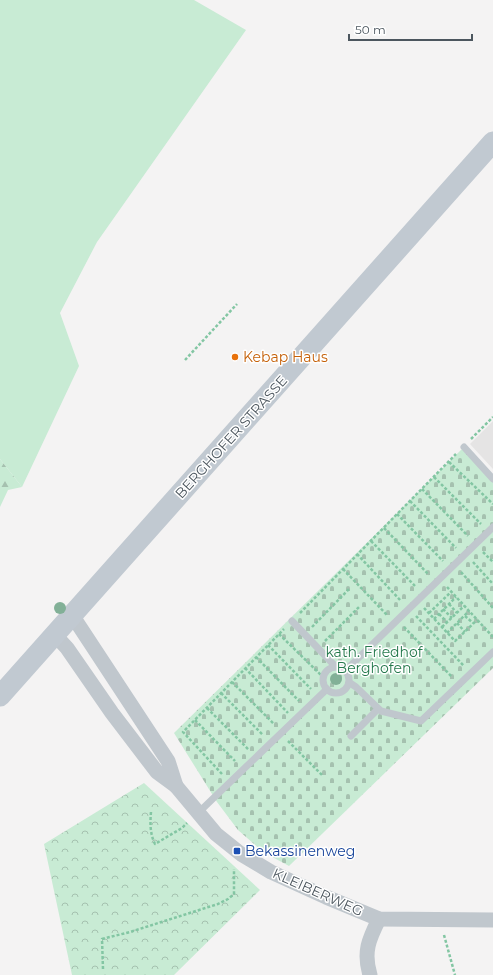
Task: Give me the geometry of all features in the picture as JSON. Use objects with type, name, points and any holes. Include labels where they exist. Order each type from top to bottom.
[{"type":"street","name":"BERGHOFER STRASSE","points":[[0,696],[493,142]]},
{"type":"street","name":"KLEIBERWEG","points":[[72,615],[168,761],[176,786]]},
{"type":"street","name":"KLEIBERWEG","points":[[54,634],[68,648],[112,714],[157,772],[176,786],[216,834],[241,854],[271,872],[379,919],[493,920]]},
{"type":"street","points":[[370,975],[367,964],[369,939],[379,919]]},
{"type":"lane","points":[[464,447],[493,479]]},
{"type":"lane","points":[[346,670],[491,529]]},
{"type":"lane","points":[[292,621],[334,666]]},
{"type":"lane","points":[[350,683],[381,711],[421,721],[493,652]]},
{"type":"lane","points":[[334,666],[339,666],[346,670],[350,676],[350,683],[345,690],[338,693],[330,692],[324,684],[323,677],[328,669],[334,666]]},
{"type":"lane","points":[[198,813],[327,689]]},
{"type":"lane","points":[[351,736],[378,709]]},
{"type":"path","points":[[185,360],[237,304]]},
{"type":"path","points":[[230,782],[183,732],[493,417]]},
{"type":"path","points":[[449,462],[493,504]]},
{"type":"path","points":[[434,477],[491,529]]},
{"type":"path","points":[[422,489],[493,562]]},
{"type":"path","points":[[410,501],[493,584]]},
{"type":"path","points":[[398,514],[493,608]]},
{"type":"path","points":[[384,528],[451,592],[493,637]]},
{"type":"path","points":[[371,541],[424,594]]},
{"type":"path","points":[[343,569],[459,685]]},
{"type":"path","points":[[305,634],[349,589]]},
{"type":"path","points":[[429,613],[451,592]]},
{"type":"path","points":[[434,619],[456,597]]},
{"type":"path","points":[[417,601],[455,641],[477,620]]},
{"type":"path","points":[[441,601],[448,605],[460,620]]},
{"type":"path","points":[[437,605],[465,632]]},
{"type":"path","points":[[442,627],[464,606]]},
{"type":"path","points":[[318,649],[359,607]]},
{"type":"path","points":[[447,633],[469,611]]},
{"type":"path","points":[[439,614],[447,622]]},
{"type":"path","points":[[465,615],[473,624]]},
{"type":"path","points":[[279,634],[323,677]]},
{"type":"path","points":[[268,645],[319,697]]},
{"type":"path","points":[[256,657],[307,708]]},
{"type":"path","points":[[245,668],[295,720]]},
{"type":"path","points":[[232,682],[322,775]]},
{"type":"path","points":[[222,692],[271,743]]},
{"type":"path","points":[[207,708],[256,757]]},
{"type":"path","points":[[195,720],[244,769]]},
{"type":"path","points":[[151,812],[150,822],[152,837],[155,844],[182,828],[198,813]]},
{"type":"path","points":[[103,969],[102,939],[130,932],[228,900],[234,894],[234,867],[241,854]]},
{"type":"path","points":[[439,920],[455,975]]},
{"type":"shaded area","points":[[493,421],[493,469],[470,444]]},
{"type":"green space","points":[[0,0],[194,0],[246,30],[97,242],[60,313],[79,366],[22,487],[0,459]]},
{"type":"green space","name":"kath. Friedhof Berghofen","points":[[464,447],[493,479],[493,668],[289,866],[263,852],[238,830],[217,802],[174,733]]},
{"type":"green space","points":[[0,459],[22,487],[8,490],[0,507]]},
{"type":"green space","points":[[144,783],[260,890],[174,975],[72,975],[44,844]]},
{"type":"place","name":"Kebap Haus","points":[[235,357]]},
{"type":"place","name":"Bekassinenweg","points":[[237,851]]}]
